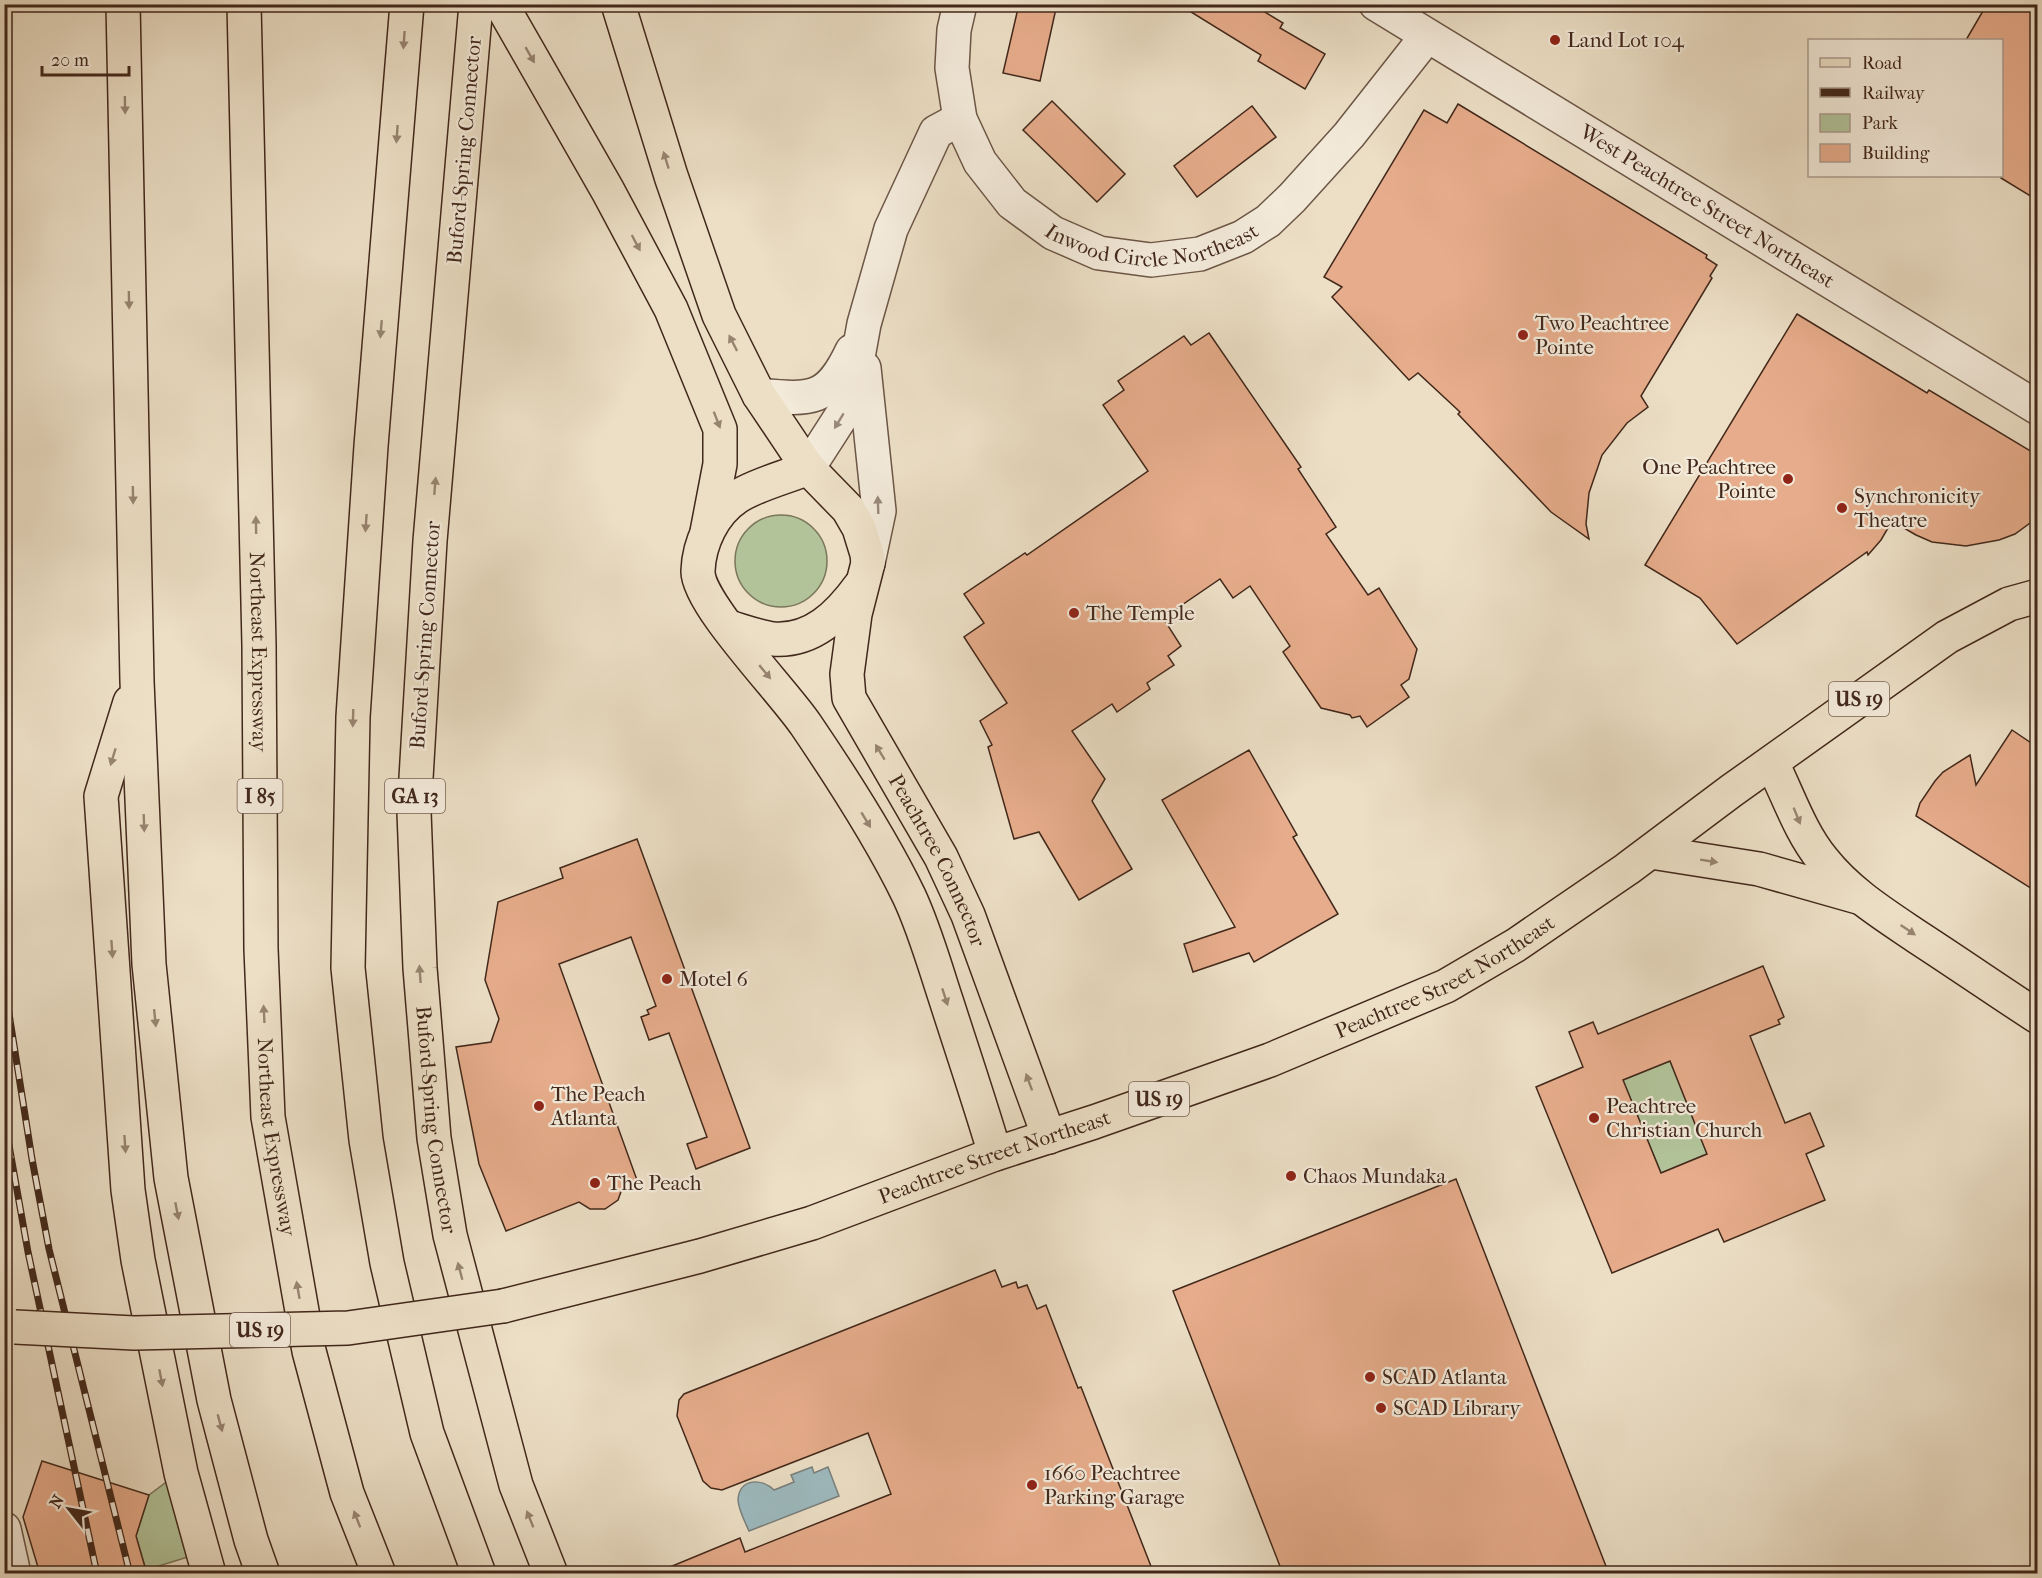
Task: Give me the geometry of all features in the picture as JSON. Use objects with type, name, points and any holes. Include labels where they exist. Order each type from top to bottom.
[{"type":"main road","points":[[123,4],[137,681],[149,964],[171,1178],[214,1400],[251,1540],[263,1574]]},
{"type":"main road","name":"Northeast Expressway","points":[[244,4],[259,645],[261,949],[268,1117],[309,1351],[347,1493],[379,1574]]},
{"type":"main road","points":[[406,4],[394,180],[371,446],[353,717],[348,968],[366,1140],[387,1263],[427,1432],[479,1574]]},
{"type":"main road","name":"Buford-Spring Connector","points":[[476,4],[430,541],[415,800],[420,968],[435,1138],[450,1235],[516,1485],[551,1574]]},
{"type":"main road","points":[[501,4],[608,191],[671,309],[720,429],[720,464],[707,532]]},
{"type":"main road","points":[[618,4],[671,176],[718,315],[759,395],[808,468]]},
{"type":"main road","name":"Peachtree Connector","points":[[995,1154],[932,958],[909,896],[879,841],[818,743],[792,705],[715,612],[698,574],[700,555],[707,532],[721,512],[736,497],[756,487],[808,468],[848,509],[859,528],[864,574],[847,674],[849,698],[941,857],[968,915],[1049,1137]]},
{"type":"main road","points":[[728,627],[774,639],[797,637],[819,629],[837,615],[864,574]]},
{"type":"main road","name":"Peachtree Street Northeast","points":[[10,1327],[134,1333],[348,1328],[503,1306],[700,1256],[803,1226],[995,1154],[1269,1060],[1446,986],[1516,945],[1651,852],[1947,637],[2009,604],[2037,596]]},
{"type":"main road","points":[[137,681],[101,796],[128,1190],[138,1260],[181,1473],[209,1574]]},
{"type":"main road","points":[[1772,763],[1797,819],[1823,860],[1860,898],[2037,1017]]},
{"type":"main road","points":[[1651,852],[1759,869],[1860,898]]},
{"type":"street","name":"Inwood Circle Northeast","points":[[960,4],[954,30],[952,68],[960,119],[980,162],[1012,202],[1053,233],[1099,252],[1151,260],[1200,254],[1243,237],[1268,221],[1349,135],[1427,36]]},
{"type":"street","name":"West Peachtree Street Northeast","points":[[1376,4],[2037,408]]},
{"type":"street","points":[[808,468],[844,412],[852,390],[864,324],[891,230],[936,132],[960,119]]},
{"type":"street","points":[[759,395],[798,398],[831,387],[842,372],[864,324]]},
{"type":"street","points":[[864,324],[864,374],[879,512],[864,574]]},
{"type":"street","points":[[4,1529],[14,1574]]},
{"type":"green space","points":[[781,515],[799,518],[814,528],[824,543],[827,561],[824,579],[814,594],[799,604],[781,607],[763,604],[748,594],[738,579],[735,561],[738,543],[748,528],[763,518]]},
{"type":"green space","name":"Peachtree Christian Church","points":[[1670,1061],[1707,1154],[1661,1173],[1623,1080]]},
{"type":"green space","points":[[169,1480],[191,1556],[146,1570],[136,1536],[149,1495]]},
{"type":"water","points":[[812,1467],[814,1473],[828,1467],[839,1496],[749,1531],[738,1503],[743,1487],[752,1482],[758,1482],[774,1490],[794,1482],[791,1475]]},
{"type":"building","points":[[1019,4],[1057,4],[1040,81],[1003,73]]},
{"type":"building","points":[[1178,4],[1252,4],[1283,23],[1280,28],[1325,54],[1305,89],[1258,61],[1261,55]]},
{"type":"building","points":[[1987,4],[2037,4],[2037,200],[2001,178],[2003,177],[2003,39],[1967,39]]},
{"type":"building","points":[[1052,101],[1125,174],[1097,202],[1023,130]]},
{"type":"building","name":"Two Peachtree Pointe","points":[[1458,104],[1707,255],[1706,258],[1717,265],[1710,276],[1712,278],[1641,396],[1648,407],[1627,423],[1602,455],[1589,493],[1586,524],[1589,539],[1551,512],[1458,414],[1460,412],[1418,373],[1409,380],[1332,297],[1342,287],[1324,277],[1424,110],[1447,123]]},
{"type":"building","points":[[1252,106],[1276,137],[1197,197],[1174,166]]},
{"type":"building","name":"One Peachtree Pointe","points":[[1797,314],[1927,393],[1929,390],[2037,455],[2037,518],[2015,534],[1999,540],[1966,546],[1932,542],[1892,521],[1881,540],[1868,555],[1867,552],[1737,644],[1700,598],[1645,565]]},
{"type":"building","name":"The Temple","points":[[1209,333],[1301,467],[1298,469],[1336,527],[1326,534],[1368,595],[1379,588],[1417,649],[1409,679],[1401,685],[1409,697],[1367,727],[1360,716],[1352,718],[1350,715],[1321,708],[1283,652],[1290,646],[1250,586],[1233,598],[1220,579],[1163,618],[1181,646],[1168,656],[1174,665],[1147,683],[1150,689],[1117,712],[1112,704],[1072,731],[1105,779],[1092,801],[1132,869],[1079,900],[1039,832],[1014,839],[988,747],[992,745],[980,721],[1007,703],[964,637],[984,623],[964,594],[1025,553],[1027,555],[1148,471],[1103,405],[1124,390],[1118,381],[1184,336],[1191,345]]},
{"type":"building","points":[[2012,730],[2037,747],[2037,892],[1916,816],[1920,803],[1935,781],[1943,772],[1970,755],[1976,785]]},
{"type":"building","points":[[1249,750],[1297,835],[1293,837],[1338,914],[1254,962],[1249,953],[1193,972],[1184,944],[1235,927],[1162,800]]},
{"type":"building","name":"The Peach Atlanta","points":[[637,839],[750,1148],[696,1169],[687,1144],[707,1137],[669,1033],[649,1040],[641,1017],[649,1014],[647,1010],[656,1006],[631,937],[559,964],[637,1180],[623,1186],[618,1200],[605,1209],[590,1209],[579,1202],[506,1231],[479,1164],[456,1047],[491,1042],[499,1019],[485,980],[498,902],[563,878],[560,868]]},
{"type":"building","name":"Peachtree Christian Church","points":[[1763,966],[1784,1017],[1778,1020],[1780,1024],[1750,1036],[1785,1123],[1810,1113],[1824,1146],[1806,1154],[1825,1200],[1724,1242],[1718,1229],[1612,1273],[1536,1087],[1583,1067],[1569,1032],[1593,1022],[1598,1034]],"holes":[[[1670,1061],[1707,1154],[1661,1173],[1623,1080]]]},
{"type":"building","name":"SCAD Atlanta","points":[[1456,1179],[1609,1574],[1283,1574],[1173,1291]]},
{"type":"building","points":[[995,1270],[1002,1287],[1016,1282],[1018,1288],[1027,1285],[1037,1309],[1046,1305],[1078,1388],[1081,1387],[1154,1574],[653,1574],[740,1538],[745,1552],[891,1494],[868,1433],[722,1490],[711,1488],[703,1481],[677,1416],[679,1400],[684,1394]]},
{"type":"building","points":[[42,1461],[149,1495],[136,1536],[147,1574],[40,1574],[23,1517]]},
{"type":"railway","points":[[4,982],[32,1159],[49,1249],[130,1574]]},
{"type":"railway","points":[[4,1117],[28,1252],[97,1574]]},
{"type":"place","name":"Land Lot 104","points":[[1555,40]]},
{"type":"place","name":"Two Peachtree Pointe","points":[[1523,335]]},
{"type":"place","name":"One Peachtree Pointe","points":[[1788,479]]},
{"type":"place","name":"Synchronicity Theatre","points":[[1842,508]]},
{"type":"place","name":"The Temple","points":[[1074,613]]},
{"type":"place","name":"Motel 6","points":[[667,979]]},
{"type":"place","name":"The Peach Atlanta","points":[[539,1106]]},
{"type":"place","name":"Peachtree Christian Church","points":[[1594,1118]]},
{"type":"place","name":"Chaos Mundaka","points":[[1291,1176]]},
{"type":"place","name":"The Peach","points":[[595,1183]]},
{"type":"place","name":"SCAD Atlanta","points":[[1370,1377]]},
{"type":"place","name":"SCAD Library","points":[[1381,1408]]},
{"type":"place","name":"1660 Peachtree Parking Garage","points":[[1032,1485]]}]
